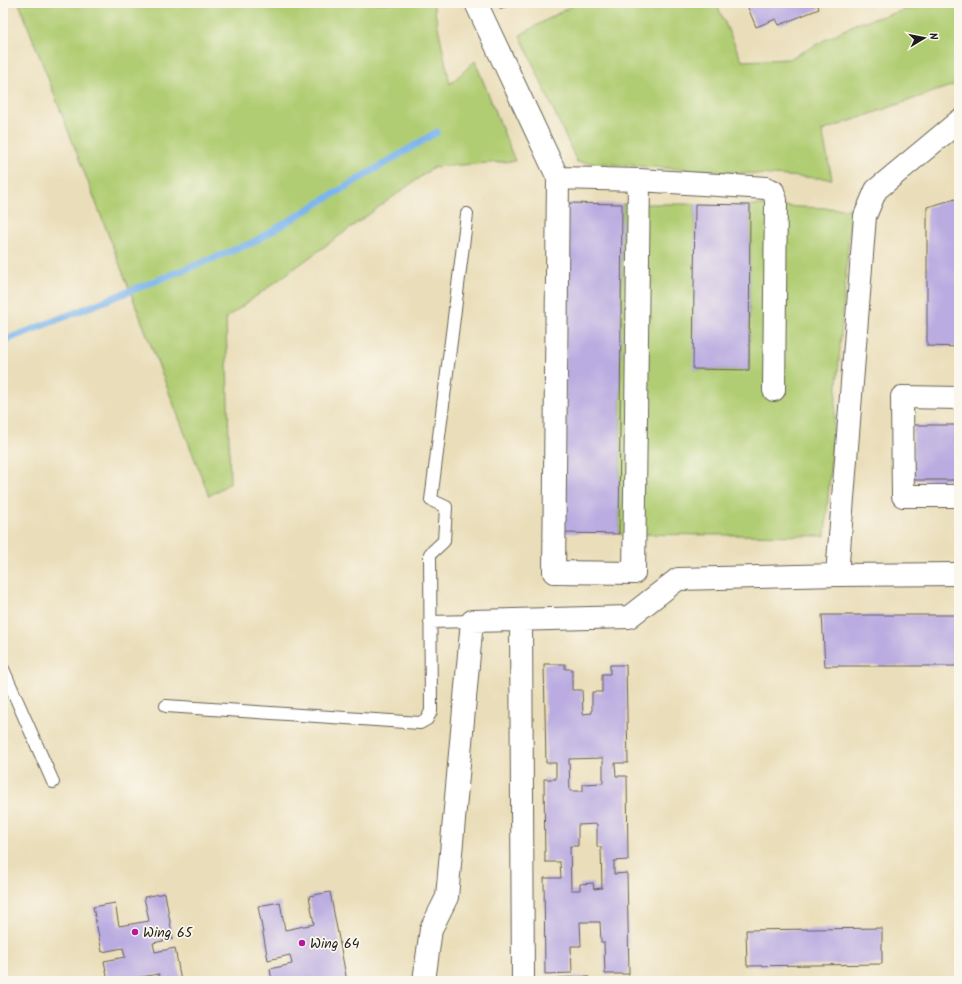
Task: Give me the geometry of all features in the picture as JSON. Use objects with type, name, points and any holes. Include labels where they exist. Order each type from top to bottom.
[{"type":"street","points":[[476,3],[558,178],[554,572],[634,573],[639,180]]},
{"type":"street","points":[[837,575],[865,216],[876,190],[959,121]]},
{"type":"street","points":[[558,178],[639,180],[766,188],[773,192],[776,200],[774,390]]},
{"type":"street","points":[[959,398],[902,397],[903,496],[959,496]]},
{"type":"street","points":[[424,981],[431,929],[447,897],[472,621],[629,617],[678,579],[959,574]]},
{"type":"street","points":[[520,620],[523,981]]},
{"type":"lane","points":[[166,706],[420,723],[427,718],[431,711],[430,554],[444,541],[446,507],[431,500],[467,214]]},
{"type":"lane","points":[[430,622],[472,621]]},
{"type":"lane","points":[[3,669],[53,782]]},
{"type":"green space","points":[[19,3],[433,3],[450,84],[475,61],[515,161],[434,167],[226,318],[230,483],[209,496]]},
{"type":"green space","points":[[576,3],[716,3],[742,61],[789,59],[855,24],[930,3],[959,3],[959,83],[822,131],[832,179],[577,162],[520,35]]},
{"type":"green space","points":[[622,204],[695,204],[694,369],[749,370],[750,205],[851,209],[825,536],[619,534]]},
{"type":"building","points":[[498,3],[513,3],[501,9]]},
{"type":"building","points":[[746,3],[817,3],[819,9],[779,25],[776,19],[756,27]]},
{"type":"building","points":[[959,198],[959,347],[927,346],[927,207]]},
{"type":"building","points":[[567,203],[622,204],[619,534],[564,533]]},
{"type":"building","points":[[695,204],[750,205],[749,370],[693,369]]},
{"type":"building","points":[[913,425],[959,425],[959,480],[914,480]]},
{"type":"building","points":[[822,615],[959,615],[959,666],[825,666]]},
{"type":"building","points":[[544,664],[565,664],[565,669],[572,669],[572,690],[582,690],[583,714],[592,713],[592,692],[602,692],[602,674],[610,674],[610,665],[626,665],[628,763],[615,763],[616,776],[627,776],[628,860],[614,861],[614,874],[627,873],[629,974],[605,974],[604,942],[601,942],[600,922],[580,922],[581,946],[571,946],[572,973],[545,974],[544,878],[561,878],[560,862],[545,862],[544,779],[556,779],[556,763],[546,763]],"holes":[[[603,758],[603,783],[583,784],[583,791],[570,791],[569,759]],[[597,824],[597,847],[601,847],[602,888],[594,889],[593,883],[580,884],[580,890],[571,890],[570,846],[578,846],[578,825]]]},
{"type":"building","name":"Wing 64","points":[[330,892],[347,981],[272,981],[270,969],[292,964],[290,955],[268,960],[258,906],[280,902],[285,930],[314,924],[309,896]]},
{"type":"building","name":"Wing 65","points":[[165,893],[173,939],[153,943],[155,952],[175,948],[181,981],[160,981],[159,974],[129,979],[130,981],[108,981],[104,961],[125,957],[123,948],[102,952],[93,907],[115,903],[119,926],[149,921],[144,897]]},
{"type":"building","points":[[882,928],[882,964],[747,966],[746,930]]},
{"type":"building","points":[[589,977],[589,981],[557,981],[557,978]]},
{"type":"waterway","points":[[3,341],[252,243],[437,132]]},
{"type":"place","name":"Wing 65","points":[[135,932]]},
{"type":"place","name":"Wing 64","points":[[302,943]]}]
